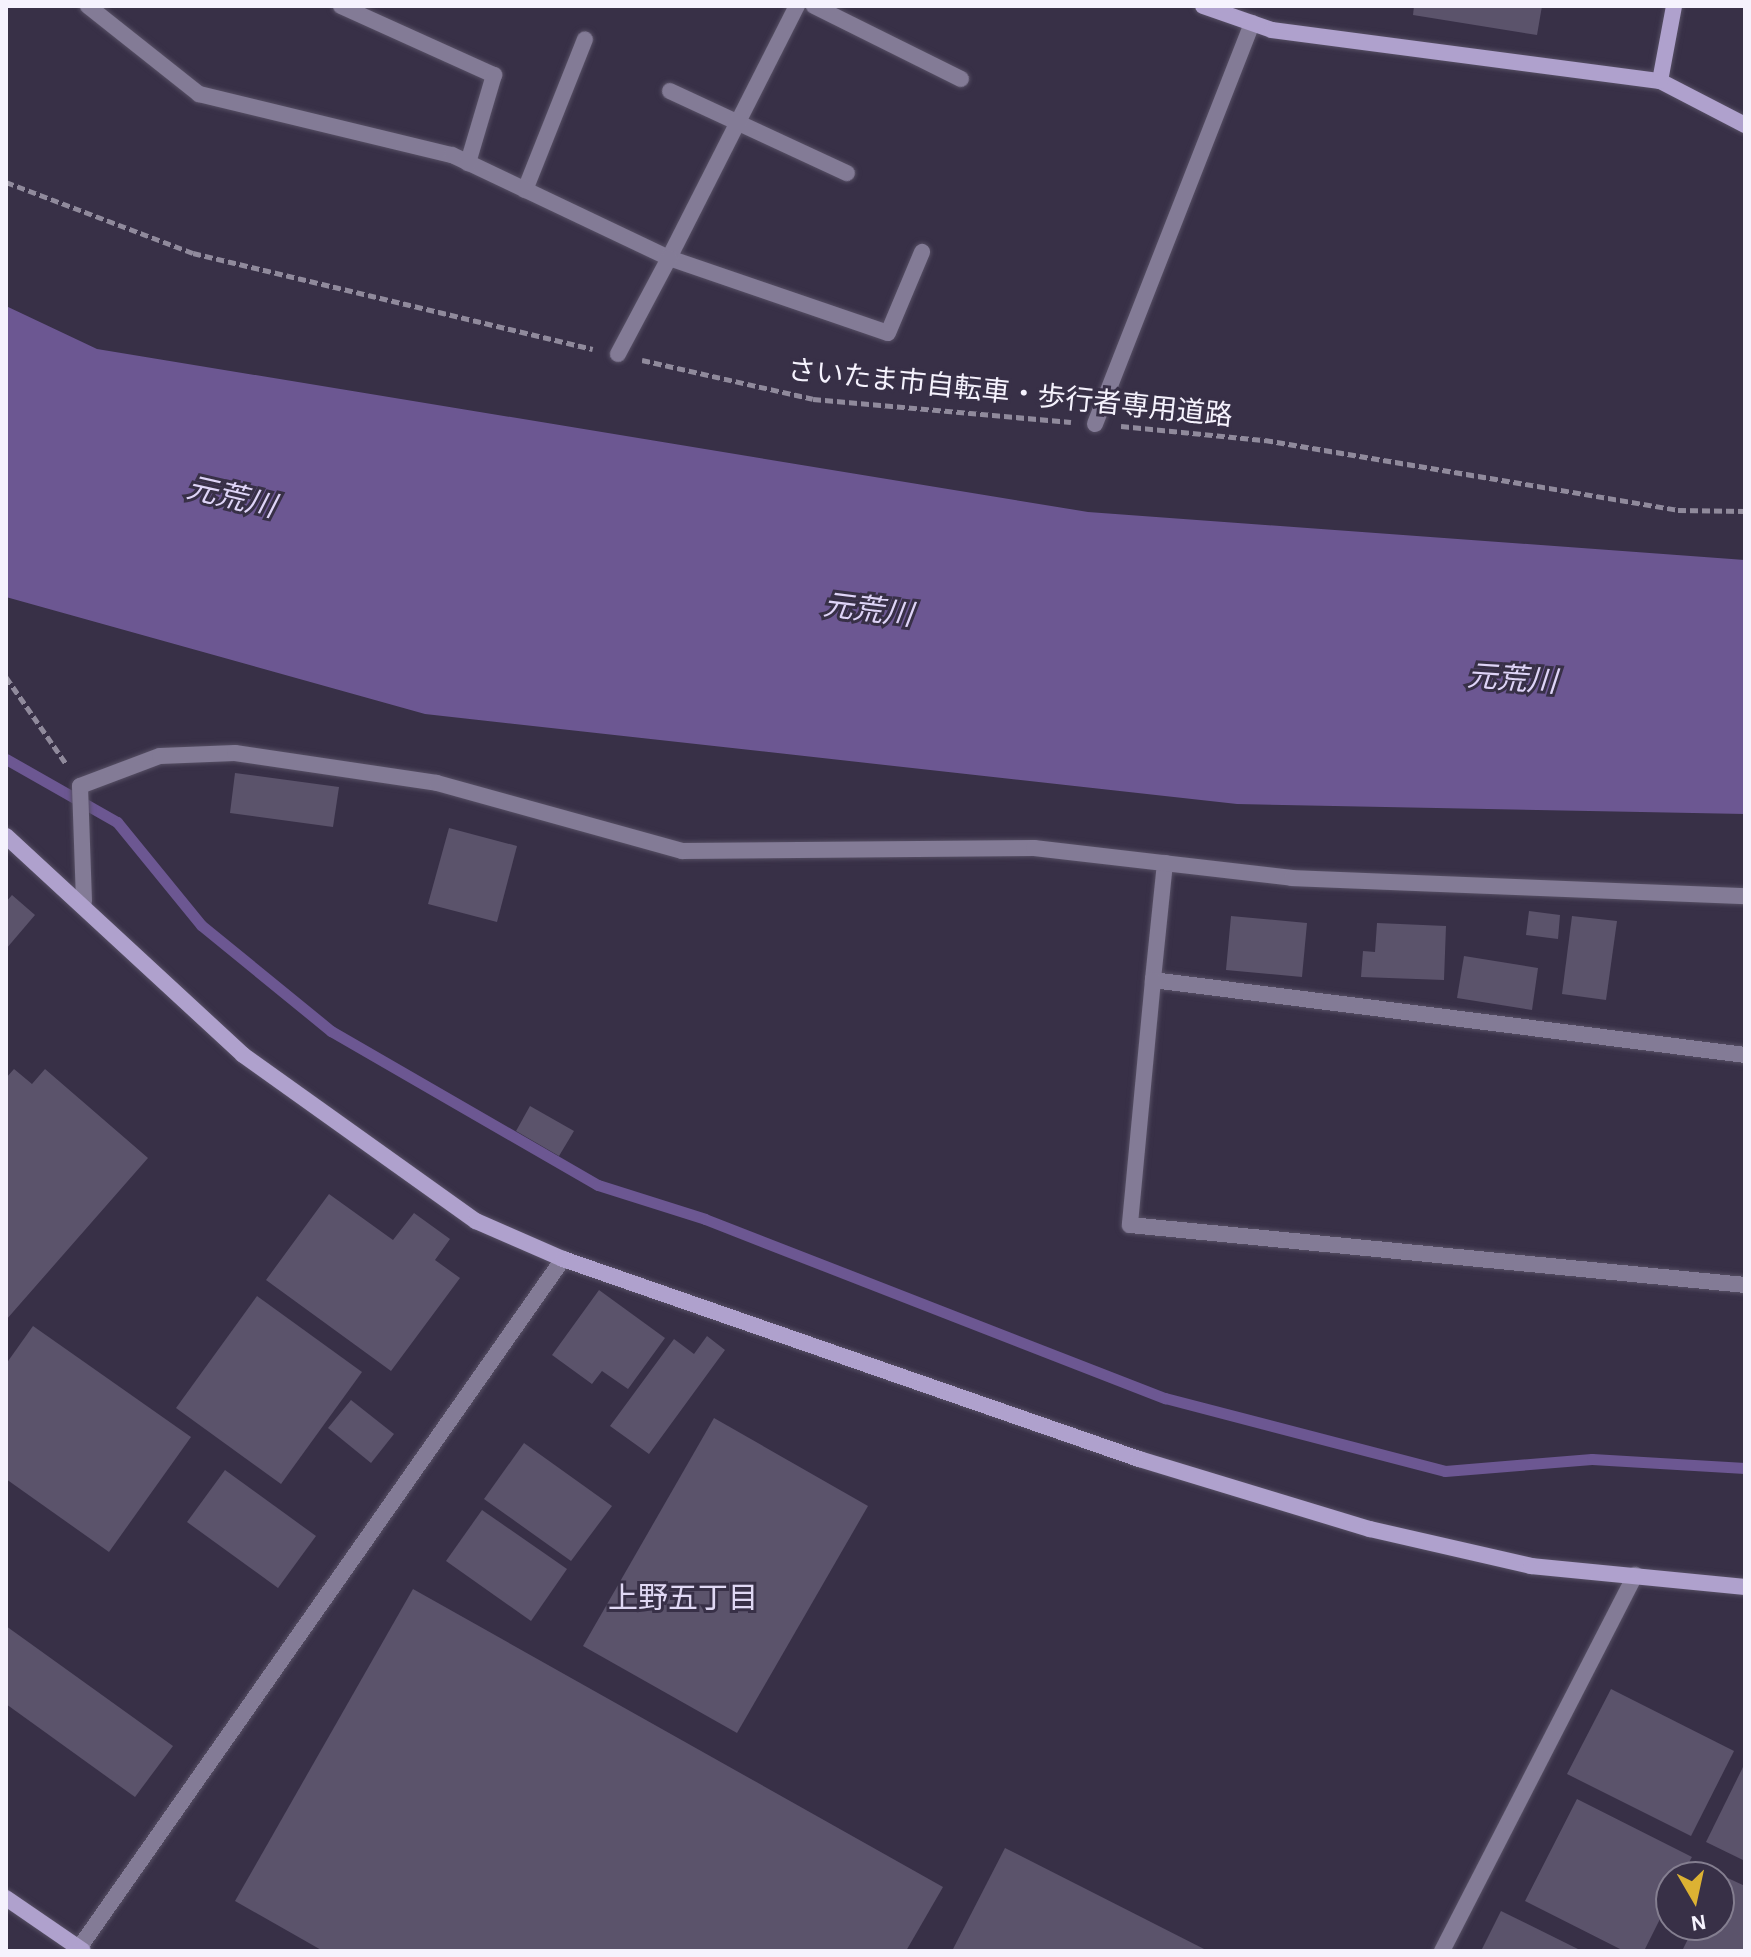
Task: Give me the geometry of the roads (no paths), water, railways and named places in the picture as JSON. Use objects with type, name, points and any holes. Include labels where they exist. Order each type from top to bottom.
[{"type":"street","points":[[88,6],[199,94],[468,163],[669,258],[888,333],[922,252]]},
{"type":"street","points":[[341,6],[494,75],[468,163]]},
{"type":"street","points":[[618,354],[797,6]]},
{"type":"street","points":[[814,6],[961,79]]},
{"type":"street","points":[[1203,6],[1252,23],[1660,81],[1745,125]]},
{"type":"street","points":[[1660,81],[1674,6]]},
{"type":"street","points":[[1095,424],[1252,23]]},
{"type":"street","points":[[525,190],[585,39]]},
{"type":"street","points":[[670,91],[847,173]]},
{"type":"street","points":[[84,901],[80,786],[160,756],[235,753],[437,783],[682,851],[1034,848],[1292,878],[1745,896]]},
{"type":"street","points":[[6,836],[84,901],[243,1055],[476,1221],[563,1259],[1139,1459],[1370,1529],[1531,1566],[1745,1587]]},
{"type":"street","points":[[1165,863],[1130,1225],[1745,1285]]},
{"type":"street","points":[[1153,980],[1745,1055]]},
{"type":"street","points":[[6,1898],[80,1950],[563,1259]]},
{"type":"street","points":[[1442,1951],[1635,1575]]},
{"type":"water","name":"元荒川","points":[[6,306],[97,349],[1088,512],[1745,560],[1745,814],[1237,804],[425,714],[6,597]]},
{"type":"waterway","points":[[6,759],[117,822],[201,925],[331,1031],[598,1185],[705,1219],[1165,1398],[1445,1471],[1592,1459],[1745,1468]]},
{"type":"district","name":"上野五丁目","points":[[683,1599]]}]
